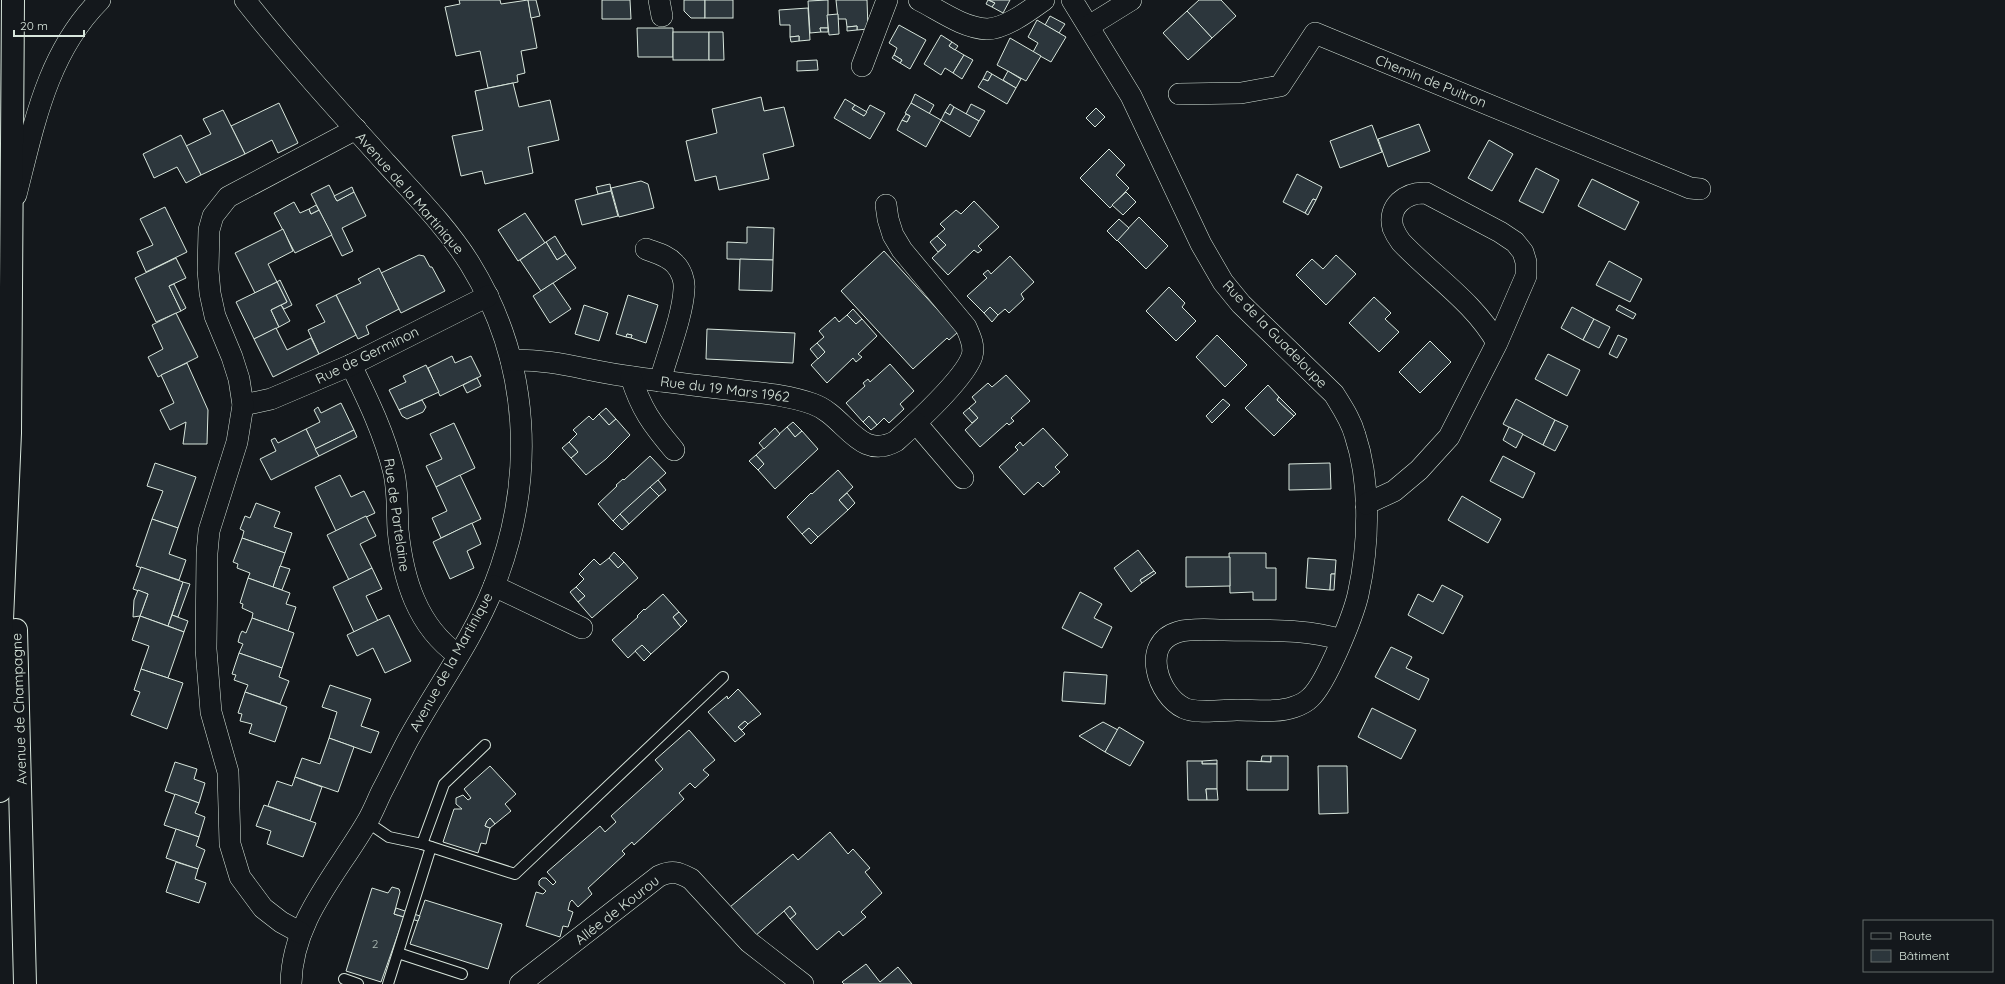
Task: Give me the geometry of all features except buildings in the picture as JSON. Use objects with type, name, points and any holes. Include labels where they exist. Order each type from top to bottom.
[{"type":"main road","points":[[0,791],[2,620],[10,433],[13,0]]},
{"type":"main road","name":"Avenue de Champagne","points":[[10,433],[20,752],[25,984]]},
{"type":"street","points":[[11,211],[39,106],[59,55],[74,29],[100,0]]},
{"type":"street","name":"Avenue de la Martinique","points":[[245,0],[356,129],[452,237],[470,264],[488,296],[511,360],[519,397],[522,468],[517,509],[509,546],[494,586],[484,610],[407,741],[367,822],[315,902],[295,950],[291,984]]},
{"type":"street","points":[[862,66],[887,0]]},
{"type":"street","points":[[919,0],[971,27],[988,29],[1014,19],[1044,0]]},
{"type":"street","name":"Rue de la Guadeloupe","points":[[1072,0],[1131,96],[1201,244],[1223,282],[1241,304],[1334,394],[1345,412],[1355,434],[1362,461],[1366,504],[1366,538],[1360,584],[1354,611],[1342,640],[1321,684],[1311,698],[1293,707],[1278,710],[1199,710],[1184,708],[1166,692],[1159,675],[1155,658],[1160,644],[1178,632],[1201,630],[1307,632],[1342,640]]},
{"type":"street","points":[[1089,26],[1131,0]]},
{"type":"street","name":"Chemin de Puitron","points":[[1179,94],[1241,93],[1280,86],[1314,33],[1690,188],[1700,189]]},
{"type":"street","points":[[301,933],[281,922],[263,908],[240,877],[230,844],[228,772],[211,712],[206,648],[208,538],[237,442],[242,405],[239,379],[215,316],[210,293],[208,270],[209,230],[213,216],[228,197],[356,129]]},
{"type":"street","points":[[1366,504],[1394,491],[1419,470],[1449,437],[1497,343],[1526,276],[1526,262],[1523,252],[1515,242],[1500,232],[1426,193],[1416,192],[1405,196],[1396,206],[1392,219],[1393,228],[1401,242],[1477,316],[1490,330],[1497,343]]},
{"type":"street","name":"Rue du 19 Mars 1962","points":[[511,360],[553,361],[631,377],[789,396],[820,407],[829,413],[864,444],[876,448],[886,447],[896,441],[916,423],[966,367],[972,356],[973,347],[971,337],[966,327],[893,236],[886,205]]},
{"type":"street","points":[[646,249],[666,256],[676,264],[683,277],[684,289],[677,323],[660,381]]},
{"type":"street","name":"Rue de Germinon","points":[[242,405],[271,398],[351,365],[488,296]]},
{"type":"street","name":"Rue de Partelaine","points":[[351,365],[375,416],[394,474],[403,567],[408,586],[425,620],[444,645],[458,655]]},
{"type":"street","points":[[631,377],[637,395],[650,422],[674,450]]},
{"type":"street","points":[[916,423],[963,478]]},
{"type":"street","points":[[494,586],[582,628]]},
{"type":"street","name":"Allée de Kourou","points":[[520,984],[628,902],[659,876],[670,871],[679,873],[691,879],[749,942],[802,984]]},
{"type":"lane","points":[[367,822],[389,836],[515,874],[723,677]]},
{"type":"lane","points":[[388,984],[398,953],[444,784],[486,745]]},
{"type":"lane","points":[[398,953],[462,974]]},
{"type":"lane","points":[[344,979],[358,984]]}]
